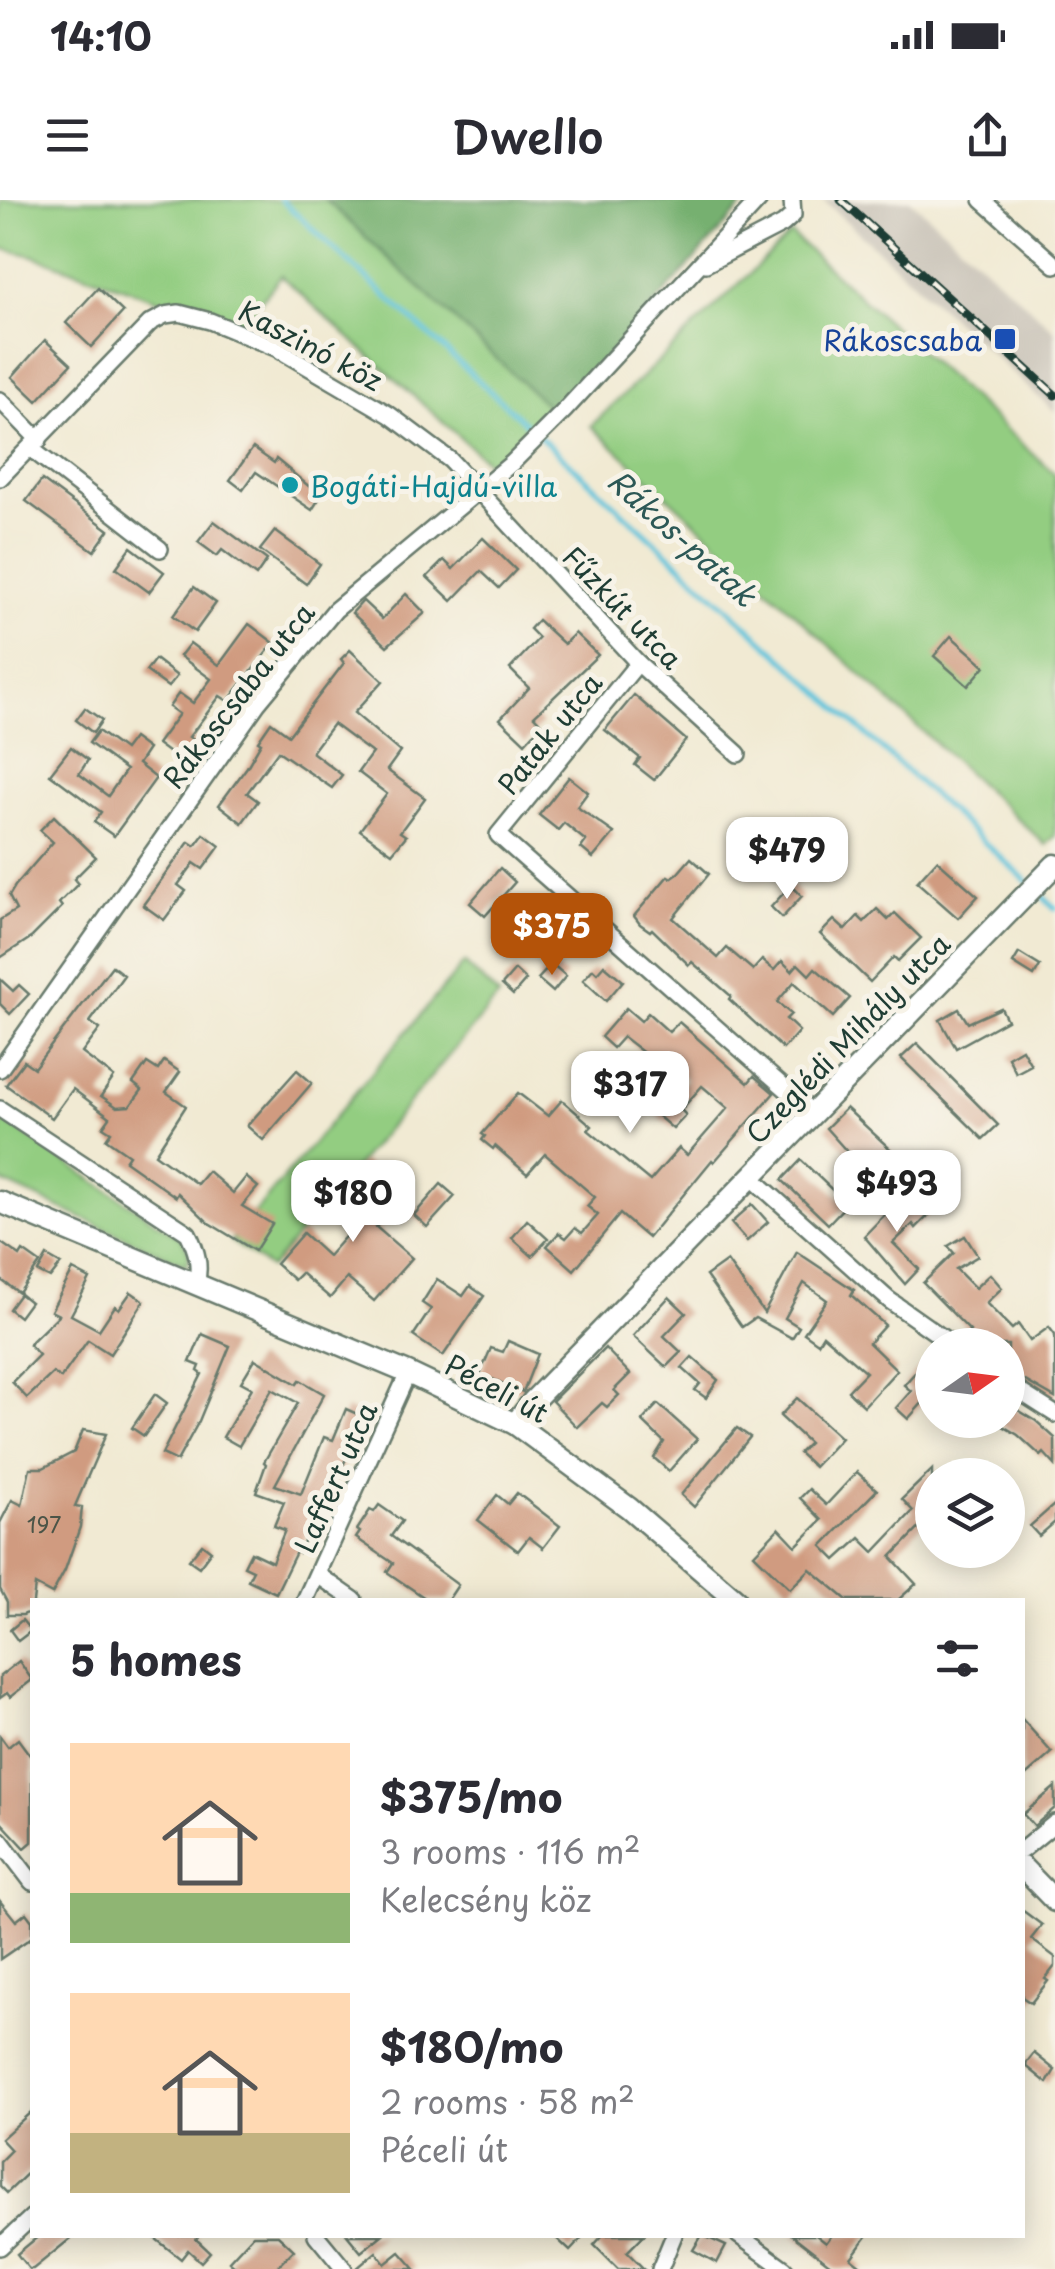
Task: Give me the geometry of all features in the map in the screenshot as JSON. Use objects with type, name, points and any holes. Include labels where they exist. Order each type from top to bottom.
[{"type":"main road","name":"Czeglédi Mihály utca","points":[[515,1424],[1052,868]]},
{"type":"main road","name":"Péceli út","points":[[0,1202],[408,1373],[515,1424],[629,1508],[734,1598]]},
{"type":"main road","points":[[1025,1870],[1055,1901]]},
{"type":"street","name":"Rákoscsaba utca","points":[[0,1069],[122,892],[334,610],[522,454],[759,200]]},
{"type":"street","name":"Rákoscsaba utca","points":[[693,271],[783,224],[793,215],[792,200]]},
{"type":"street","points":[[982,200],[1055,265]]},
{"type":"street","name":"Kaszinó köz","points":[[0,478],[150,323],[165,314],[179,312],[276,348],[326,374],[450,460],[478,489]]},
{"type":"street","points":[[0,400],[35,444],[160,549]]},
{"type":"street","name":"Fűzkút utca","points":[[478,489],[638,662],[738,754]]},
{"type":"street","name":"Patak utca","points":[[638,662],[498,835],[813,1113]]},
{"type":"street","points":[[0,1109],[188,1233],[200,1270],[196,1285]]},
{"type":"street","points":[[751,1177],[889,1300],[928,1328]]},
{"type":"street","name":"Laffert utca","points":[[306,1598],[408,1373]]},
{"type":"street","points":[[1025,1395],[1055,1414]]},
{"type":"street","points":[[318,1575],[351,1598]]},
{"type":"street","points":[[1025,1847],[1055,1822]]},
{"type":"street","points":[[0,1840],[30,1879]]},
{"type":"street","points":[[0,2247],[30,2219]]},
{"type":"street","points":[[318,2238],[344,2269]]},
{"type":"street","points":[[660,2269],[673,2238]]},
{"type":"street","points":[[742,2238],[785,2269]]},
{"type":"shaded area","points":[[823,200],[911,200],[1051,327],[1055,331],[1055,412]]},
{"type":"green space","points":[[0,200],[326,200],[556,414],[495,469],[281,276],[235,332],[207,317],[34,256],[0,248]]},
{"type":"green space","points":[[326,200],[748,200],[556,414]]},
{"type":"green space","points":[[791,234],[1055,474],[1055,836],[1046,845],[591,426]]},
{"type":"green space","points":[[464,963],[499,996],[270,1268],[231,1241]]},
{"type":"green space","points":[[0,1118],[182,1239],[189,1252],[188,1266],[0,1181]]},
{"type":"building","points":[[98,288],[123,312],[91,347],[66,323]]},
{"type":"building","points":[[45,340],[71,364],[37,401],[12,377]]},
{"type":"building","name":"Bogáti-Hajdú-villa","points":[[253,448],[274,463],[276,459],[317,493],[319,499],[312,510],[256,472],[243,490],[230,480]]},
{"type":"building","points":[[42,480],[109,530],[94,551],[26,501]]},
{"type":"building","points":[[214,521],[267,560],[256,576],[222,550],[217,556],[198,542]]},
{"type":"building","points":[[275,531],[320,564],[306,584],[260,550]]},
{"type":"building","points":[[483,538],[516,570],[499,588],[481,571],[452,601],[427,577],[444,560],[453,569]]},
{"type":"building","points":[[131,547],[164,572],[149,592],[116,568]]},
{"type":"building","points":[[194,587],[216,603],[195,632],[173,616]]},
{"type":"building","points":[[406,594],[425,613],[387,646],[352,613],[363,601],[382,619]]},
{"type":"building","points":[[538,620],[564,644],[575,633],[598,655],[534,716],[542,724],[525,743],[500,719],[529,688],[510,669],[539,638],[530,629]]},
{"type":"building","points":[[249,624],[274,643],[228,701],[220,696],[189,737],[195,741],[180,761],[157,744],[179,714],[169,707],[179,693],[193,703],[211,679],[180,656],[190,643],[219,665]]},
{"type":"building","points":[[951,636],[985,666],[968,686],[934,656]]},
{"type":"building","points":[[350,650],[383,681],[354,713],[400,752],[387,770],[425,798],[400,832],[406,836],[392,853],[360,830],[387,794],[358,772],[372,753],[333,724],[312,752],[342,775],[332,788],[278,751],[247,793],[258,801],[242,823],[219,805],[247,767],[271,722],[289,735]]},
{"type":"building","points":[[155,659],[177,676],[168,687],[146,671]]},
{"type":"building","points":[[634,695],[686,740],[654,780],[635,765],[640,758],[605,730]]},
{"type":"building","points":[[85,708],[102,720],[93,733],[76,720]]},
{"type":"building","points":[[98,731],[124,750],[133,738],[148,749],[138,764],[156,778],[114,836],[94,822],[101,812],[50,774],[71,747],[88,760],[79,774],[108,796],[126,770],[89,743]]},
{"type":"building","points":[[569,777],[588,792],[577,807],[614,833],[593,858],[581,848],[586,841],[564,823],[558,830],[539,815]]},
{"type":"building","points":[[54,816],[96,857],[74,879],[78,884],[59,903],[62,907],[32,937],[0,958],[0,920],[16,910],[9,896],[53,842],[40,830]]},
{"type":"building","points":[[204,834],[220,846],[203,869],[194,863],[178,885],[186,891],[164,920],[143,905],[189,842],[195,846]]},
{"type":"building","points":[[691,858],[709,874],[673,918],[718,958],[727,948],[753,970],[762,960],[774,970],[782,961],[792,971],[798,964],[809,975],[815,968],[850,998],[833,1017],[794,982],[777,1002],[791,1014],[786,1019],[799,1031],[783,1049],[729,999],[731,996],[692,962],[689,965],[652,929],[640,924],[634,916],[668,876],[678,873]]},
{"type":"building","points":[[937,860],[978,896],[958,918],[917,882]]},
{"type":"building","points":[[500,868],[515,882],[485,916],[470,903]]},
{"type":"building","points":[[791,885],[802,896],[782,918],[771,907]]},
{"type":"building","points":[[877,909],[888,920],[895,913],[921,938],[898,961],[894,957],[870,982],[820,934],[834,920],[845,930],[858,916],[864,922]]},
{"type":"building","points":[[1019,953],[1040,966],[1034,976],[1013,963]]},
{"type":"building","points":[[552,964],[566,976],[553,992],[538,979]]},
{"type":"building","points":[[604,965],[623,981],[606,1001],[583,980],[593,969],[597,973]]},
{"type":"building","points":[[112,966],[124,975],[90,1022],[100,1029],[82,1053],[114,1077],[101,1096],[117,1107],[130,1106],[142,1090],[133,1083],[147,1063],[158,1070],[164,1061],[180,1072],[166,1092],[186,1106],[155,1154],[197,1184],[208,1171],[233,1193],[246,1177],[258,1187],[242,1206],[272,1224],[255,1251],[209,1223],[178,1193],[176,1197],[125,1161],[129,1155],[106,1139],[111,1132],[103,1127],[110,1117],[73,1089],[52,1118],[6,1085],[24,1061],[34,1068]]},
{"type":"building","points":[[515,970],[526,980],[513,995],[502,985]]},
{"type":"building","points":[[0,979],[13,991],[19,985],[29,994],[10,1014],[0,1004]]},
{"type":"building","points":[[626,1008],[641,1021],[648,1013],[669,1032],[679,1022],[748,1083],[754,1076],[774,1093],[648,1238],[620,1214],[574,1270],[547,1246],[559,1233],[566,1238],[575,1228],[582,1233],[598,1215],[587,1206],[595,1197],[545,1154],[527,1174],[495,1146],[493,1149],[482,1140],[482,1134],[518,1093],[548,1116],[562,1100],[592,1126],[588,1130],[650,1181],[679,1148],[687,1155],[728,1108],[702,1086],[681,1110],[686,1115],[673,1129],[658,1116],[686,1079],[668,1062],[662,1059],[658,1064],[623,1037],[613,1048],[601,1037]]},
{"type":"building","points":[[1001,1008],[1007,1020],[956,1048],[940,1020],[959,1009],[968,1023]]},
{"type":"building","points":[[917,1043],[998,1125],[983,1139],[901,1058]]},
{"type":"building","points":[[1022,1049],[1031,1065],[1016,1073],[1008,1057]]},
{"type":"building","points":[[297,1070],[312,1083],[263,1140],[247,1126]]},
{"type":"building","points":[[846,1108],[899,1157],[874,1182],[826,1128]]},
{"type":"building","points":[[801,1160],[847,1204],[828,1224],[782,1180]]},
{"type":"building","points":[[363,1162],[383,1179],[379,1183],[399,1201],[376,1227],[412,1258],[374,1301],[347,1278],[330,1298],[301,1273],[294,1280],[276,1264],[303,1233],[328,1256],[365,1214],[338,1190]]},
{"type":"building","points":[[441,1184],[455,1196],[427,1227],[414,1215]]},
{"type":"building","points":[[905,1194],[911,1200],[914,1197],[930,1214],[893,1243],[919,1269],[905,1284],[864,1236]]},
{"type":"building","points":[[752,1204],[768,1222],[747,1241],[731,1223]]},
{"type":"building","points":[[527,1220],[548,1239],[532,1256],[512,1238]]},
{"type":"building","points":[[965,1236],[978,1256],[956,1269],[975,1288],[990,1274],[1002,1288],[986,1303],[1011,1328],[967,1328],[923,1283],[954,1253],[948,1246]]},
{"type":"building","points":[[0,1242],[20,1256],[23,1251],[40,1263],[19,1293],[0,1279]]},
{"type":"building","points":[[797,1252],[854,1290],[851,1295],[885,1325],[869,1343],[897,1370],[864,1406],[848,1391],[866,1372],[823,1335],[818,1343],[804,1333],[827,1300],[804,1283],[785,1318],[799,1327],[792,1338],[755,1318],[742,1327],[706,1276],[727,1261],[764,1313]]},
{"type":"building","points":[[47,1256],[61,1264],[50,1278],[38,1272]]},
{"type":"building","points":[[73,1270],[90,1279],[71,1315],[99,1330],[115,1306],[119,1309],[131,1292],[144,1301],[110,1354],[88,1340],[61,1378],[53,1373],[27,1398],[12,1382],[39,1355],[29,1344],[59,1315],[51,1311]]},
{"type":"building","points":[[437,1279],[463,1296],[470,1286],[484,1296],[443,1356],[413,1336],[431,1309],[422,1303]]},
{"type":"building","points":[[20,1294],[30,1302],[19,1317],[9,1309]]},
{"type":"building","points":[[669,1297],[686,1313],[664,1336],[681,1352],[666,1367],[633,1336]]},
{"type":"building","points":[[1049,1327],[1055,1335],[1055,1398],[1025,1381],[1025,1334],[1030,1341]]},
{"type":"building","points":[[202,1334],[230,1346],[199,1421],[177,1461],[162,1454],[202,1374],[198,1371],[200,1366],[190,1362]]},
{"type":"building","points":[[508,1341],[538,1354],[523,1392],[480,1374],[491,1348],[503,1352]]},
{"type":"building","points":[[605,1348],[630,1374],[614,1390],[619,1395],[607,1407],[602,1403],[577,1427],[552,1401]]},
{"type":"building","points":[[692,1357],[718,1380],[706,1398],[695,1390],[700,1384],[682,1368]]},
{"type":"building","points":[[255,1359],[297,1384],[300,1380],[324,1394],[275,1485],[301,1494],[324,1437],[333,1440],[346,1409],[364,1417],[326,1505],[321,1502],[276,1593],[248,1580],[253,1570],[244,1566],[251,1552],[272,1562],[285,1530],[274,1526],[284,1502],[256,1492],[264,1462],[298,1403],[272,1389],[239,1446],[223,1437],[252,1388],[241,1382]]},
{"type":"building","points":[[915,1373],[915,1411],[908,1419],[896,1408],[911,1391],[904,1385]]},
{"type":"building","points":[[155,1394],[167,1403],[144,1436],[132,1428]]},
{"type":"building","points":[[797,1398],[841,1438],[814,1467],[799,1453],[809,1443],[780,1416]]},
{"type":"building","points":[[658,1404],[697,1439],[669,1471],[654,1458],[664,1442],[642,1421]]},
{"type":"building","points":[[1025,1414],[1055,1438],[1055,1465],[1044,1453],[1041,1456],[1021,1438],[1025,1438]]},
{"type":"building","points":[[737,1428],[750,1437],[694,1507],[681,1495]]},
{"type":"building","points":[[83,1430],[106,1434],[75,1506],[82,1507],[80,1527],[52,1594],[35,1585],[30,1612],[7,1615],[7,1602],[0,1589],[0,1523],[12,1500],[22,1505],[30,1468],[43,1468],[74,1452]]},
{"type":"building","points":[[857,1472],[877,1490],[822,1546],[836,1560],[860,1538],[874,1552],[913,1511],[902,1499],[915,1486],[915,1532],[891,1557],[916,1584],[900,1598],[845,1598],[810,1569],[790,1589],[754,1554],[779,1528],[796,1546],[822,1520],[800,1498],[809,1489],[826,1505]]},
{"type":"building","points":[[517,1493],[560,1526],[543,1548],[529,1537],[518,1551],[478,1520],[497,1495],[508,1504]]},
{"type":"building","points":[[1055,1504],[1055,1522],[1039,1536],[1030,1526]]},
{"type":"building","points":[[379,1505],[402,1521],[391,1536],[458,1585],[449,1598],[425,1598],[387,1572],[393,1563],[356,1538],[370,1510],[374,1512]]},
{"type":"building","points":[[202,1544],[211,1551],[199,1567],[189,1560]]},
{"type":"building","points":[[22,1620],[30,1632],[18,1641],[10,1630]]},
{"type":"building","points":[[19,1661],[30,1682],[10,1697],[7,1693],[0,1698],[0,1676]]},
{"type":"building","points":[[1025,1722],[1052,1753],[1025,1776]]},
{"type":"building","points":[[0,1736],[8,1747],[18,1739],[30,1755],[30,1844],[25,1848],[0,1821]]},
{"type":"building","points":[[1055,1787],[1055,1808],[1034,1826],[1025,1812]]},
{"type":"building","points":[[0,1901],[16,1921],[26,1913],[30,1918],[30,1938],[0,1959]]},
{"type":"building","points":[[1025,1912],[1042,1925],[1031,1939],[1055,1957],[1055,1966],[1045,1979],[1048,1981],[1031,2003],[1025,1999]]},
{"type":"building","points":[[1034,2053],[1055,2070],[1047,2083],[1025,2065]]},
{"type":"building","points":[[30,2113],[30,2171],[7,2193],[0,2186],[0,2161],[11,2150],[1,2139]]},
{"type":"building","points":[[36,2238],[71,2238],[33,2269],[17,2254]]},
{"type":"building","points":[[155,2238],[197,2238],[210,2252],[201,2262],[188,2250],[181,2259]]},
{"type":"building","points":[[250,2238],[281,2238],[294,2250],[275,2269],[238,2269],[229,2261]]},
{"type":"building","points":[[349,2238],[378,2238],[361,2252]]},
{"type":"building","points":[[556,2238],[582,2238],[570,2251]]},
{"type":"building","points":[[600,2238],[641,2238],[627,2252],[644,2269],[618,2269],[594,2245]]},
{"type":"building","points":[[700,2238],[726,2246],[717,2263],[693,2250]]},
{"type":"building","points":[[796,2238],[820,2238],[826,2243],[830,2238],[866,2238],[851,2258],[865,2269],[836,2269]]},
{"type":"building","points":[[376,2252],[385,2264],[400,2252],[415,2269],[356,2269]]},
{"type":"waterway","name":"Rákos-patak","points":[[281,200],[1031,885]]},
{"type":"waterway","name":"Rákos-patak","points":[[1039,893],[1055,908]]},
{"type":"railway","points":[[841,200],[1055,395]]},
{"type":"place","name":"Rákoscsaba","points":[[1005,339]]},
{"type":"place","name":"Bogáti-Hajdú-villa","points":[[290,485]]}]
